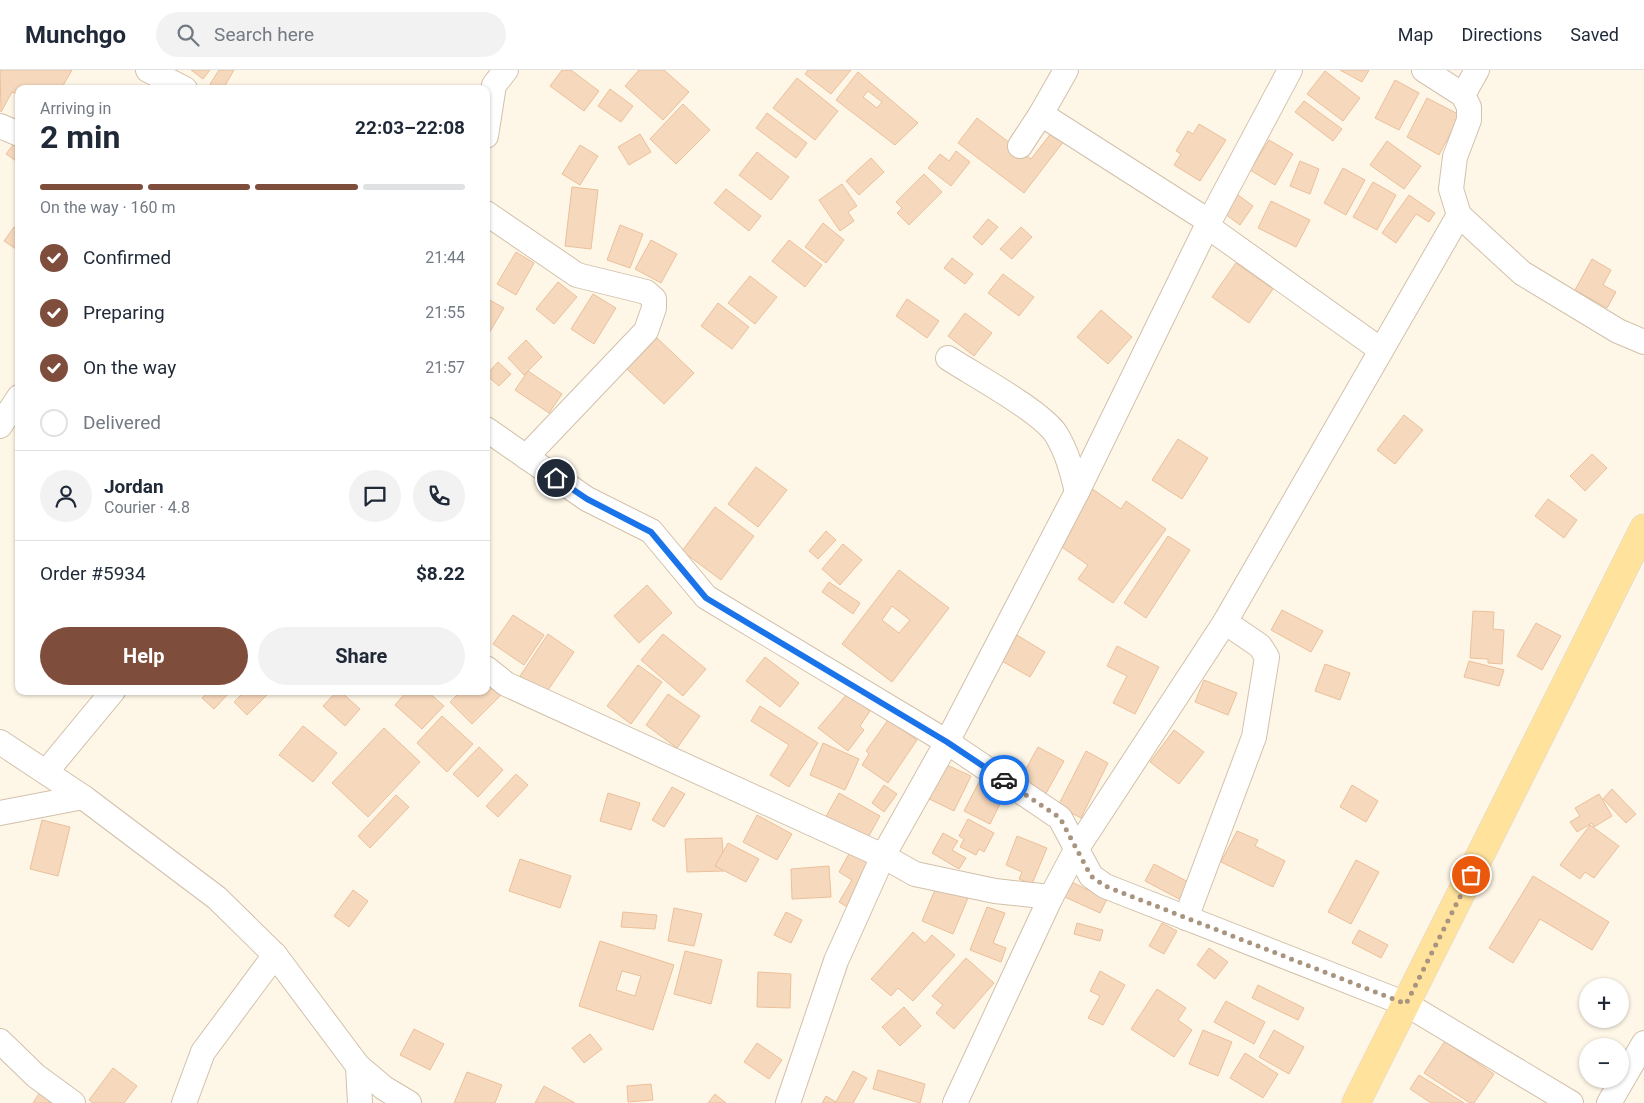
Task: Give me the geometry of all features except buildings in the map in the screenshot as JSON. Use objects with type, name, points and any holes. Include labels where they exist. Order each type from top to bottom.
[{"type":"main road","points":[[1356,1103],[1644,528]]},
{"type":"street","points":[[148,70],[177,85]]},
{"type":"street","points":[[1020,146],[1042,114],[1066,70]]},
{"type":"street","points":[[788,1103],[836,961],[883,856],[947,742],[1077,492],[1208,224],[1290,70]]},
{"type":"street","points":[[1424,70],[1463,95],[1469,107],[1468,120],[1455,157],[1450,189],[1459,216],[1522,273],[1618,331],[1644,342]]},
{"type":"street","points":[[1463,95],[1477,70]]},
{"type":"street","points":[[490,109],[495,75]]},
{"type":"street","points":[[1042,114],[1208,224],[1381,350]]},
{"type":"street","points":[[0,126],[15,132]]},
{"type":"street","points":[[490,216],[577,274],[646,292],[654,299],[654,308],[646,331],[526,457]]},
{"type":"street","points":[[955,1103],[1051,897],[1076,850],[1225,622],[1459,216]]},
{"type":"street","points":[[948,358],[1038,416],[1055,432],[1068,457],[1077,492]]},
{"type":"street","points":[[0,426],[15,403]]},
{"type":"street","points":[[490,432],[587,499],[651,532],[706,598],[947,742],[1060,818],[1091,876],[1105,886],[1406,1004],[1571,1103]]},
{"type":"street","points":[[1186,918],[1254,738],[1267,657],[1260,646],[1225,622]]},
{"type":"street","points":[[490,671],[506,684],[883,856],[916,874],[995,891],[1051,897]]},
{"type":"street","points":[[46,772],[110,695]]},
{"type":"street","points":[[0,742],[83,797],[217,898],[274,955],[358,1066],[384,1088],[409,1103]]},
{"type":"street","points":[[0,813],[83,797]]},
{"type":"street","points":[[184,1103],[204,1052],[274,955]]},
{"type":"street","points":[[0,1041],[36,1076],[72,1103]]},
{"type":"street","points":[[1609,1103],[1644,1043]]},
{"type":"street","points":[[358,1066],[360,1103]]},
{"type":"way so far","points":[[1004,780],[1060,818],[1091,876],[1105,886],[1406,1004],[1471,875]]},
{"type":"route","points":[[556,478],[587,499],[651,532],[706,598],[947,742],[1004,780]]}]
